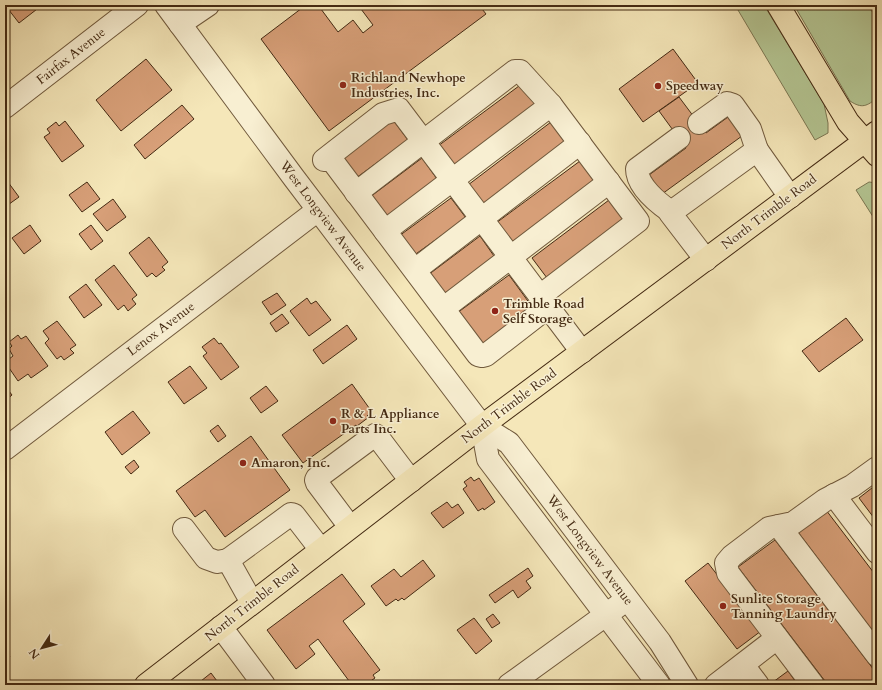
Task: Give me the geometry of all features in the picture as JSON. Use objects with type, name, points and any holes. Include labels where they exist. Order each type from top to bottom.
[{"type":"main road","points":[[778,5],[848,122],[873,143]]},
{"type":"main road","name":"North Trimble Road","points":[[146,685],[482,426],[790,197],[873,143]]},
{"type":"street","name":"Fairfax Avenue","points":[[5,107],[137,5]]},
{"type":"street","name":"West Longview Avenue","points":[[166,5],[318,210],[482,426],[509,443],[660,642],[687,685]]},
{"type":"street","points":[[180,24],[208,5]]},
{"type":"street","points":[[356,193],[423,142],[515,71],[520,71],[525,74],[551,105],[638,221],[544,302],[486,355],[478,355],[444,308],[330,160],[324,160],[383,114],[399,109],[423,142],[482,219],[510,257],[544,302],[582,352]]},
{"type":"street","points":[[699,124],[727,103],[733,105],[750,128],[757,150],[790,197]]},
{"type":"street","points":[[385,231],[551,105]]},
{"type":"street","points":[[679,138],[637,169],[637,176],[654,199],[671,212],[706,260]]},
{"type":"street","points":[[415,270],[580,143]]},
{"type":"street","points":[[671,212],[757,150]]},
{"type":"street","points":[[444,308],[609,182]]},
{"type":"street","name":"Lenox Avenue","points":[[5,449],[318,210]]},
{"type":"street","name":"West Longview Avenue","points":[[482,426],[488,459],[659,685]]},
{"type":"street","points":[[350,527],[317,483],[317,478],[375,435],[411,481]]},
{"type":"street","points":[[813,685],[728,573],[726,563],[732,556],[769,528],[793,523],[824,500],[852,486],[877,468]]},
{"type":"street","points":[[834,495],[877,552]]},
{"type":"street","points":[[184,529],[206,558],[217,562],[228,560],[291,514],[294,515],[320,550]]},
{"type":"street","points":[[779,526],[877,655]]},
{"type":"street","points":[[228,560],[252,603]]},
{"type":"street","points":[[509,685],[627,599]]},
{"type":"street","points":[[221,627],[264,685]]},
{"type":"street","points":[[716,685],[777,638]]},
{"type":"street","points":[[743,665],[758,685]]},
{"type":"green space","points":[[735,5],[764,5],[824,104],[828,123],[828,133],[815,140]]},
{"type":"green space","points":[[794,5],[867,5],[877,18],[877,98],[864,106],[850,101]]},
{"type":"green space","points":[[869,182],[877,183],[877,223],[856,190]]},
{"type":"building","points":[[5,5],[40,5],[41,6],[19,23]]},
{"type":"building","name":"Richland Newhope Industries, Inc.","points":[[306,5],[318,5],[338,32],[353,20],[363,33],[373,25],[358,5],[479,5],[486,14],[329,131],[261,39]]},
{"type":"building","name":"Speedway","points":[[673,49],[698,83],[643,122],[619,89]]},
{"type":"building","points":[[146,59],[172,90],[121,131],[96,100]]},
{"type":"building","points":[[523,83],[538,103],[453,166],[438,146]]},
{"type":"building","name":"Speedway","points":[[679,97],[706,133],[728,117],[742,136],[662,194],[649,175],[686,148],[659,111]]},
{"type":"building","points":[[182,105],[194,119],[145,159],[134,145]]},
{"type":"building","points":[[393,120],[408,140],[356,178],[341,158]]},
{"type":"building","points":[[65,121],[84,146],[62,162],[44,137],[50,133],[47,129],[56,122],[59,126]]},
{"type":"building","points":[[551,122],[566,142],[482,205],[468,185]]},
{"type":"building","points":[[422,158],[437,179],[385,217],[370,197]]},
{"type":"building","points":[[580,161],[595,181],[512,244],[496,223]]},
{"type":"building","points":[[5,178],[19,197],[5,207]]},
{"type":"building","points":[[87,182],[100,199],[82,212],[69,195]]},
{"type":"building","points":[[451,198],[466,218],[413,256],[399,236]]},
{"type":"building","points":[[113,199],[126,217],[107,231],[93,214]]},
{"type":"building","points":[[609,200],[624,220],[547,278],[532,258]]},
{"type":"building","points":[[30,225],[41,241],[24,254],[12,238]]},
{"type":"building","points":[[91,225],[103,241],[91,250],[79,234]]},
{"type":"building","points":[[480,236],[494,256],[443,295],[428,275]]},
{"type":"building","points":[[149,237],[168,262],[162,267],[165,270],[156,277],[152,273],[147,277],[129,253]]},
{"type":"building","points":[[114,265],[137,295],[132,299],[136,304],[128,311],[124,305],[118,310],[95,280]]},
{"type":"building","name":"Trimble Road Self Storage","points":[[509,275],[533,308],[481,347],[457,313]]},
{"type":"building","points":[[86,284],[102,305],[84,318],[69,297]]},
{"type":"building","points":[[277,293],[286,305],[271,315],[262,302]]},
{"type":"building","points":[[307,298],[311,304],[316,301],[331,320],[309,336],[290,311]]},
{"type":"building","points":[[282,314],[289,323],[276,332],[270,323]]},
{"type":"building","points":[[846,318],[863,340],[819,372],[802,351]]},
{"type":"building","points":[[57,321],[76,345],[70,349],[74,353],[64,360],[61,356],[57,359],[45,343],[49,339],[43,331]]},
{"type":"building","points":[[347,325],[357,339],[323,364],[313,350]]},
{"type":"building","points":[[18,335],[21,339],[26,336],[48,366],[31,378],[28,374],[18,381],[5,362],[13,356],[9,349],[12,346],[9,342]]},
{"type":"building","points":[[214,338],[219,344],[221,343],[239,367],[221,380],[203,356],[207,353],[202,347]]},
{"type":"building","points":[[190,366],[207,388],[184,404],[168,382]]},
{"type":"building","name":"R & L Appliance Parts Inc.","points":[[352,384],[372,412],[367,416],[369,417],[303,463],[282,435]]},
{"type":"building","points":[[5,386],[12,395],[5,401]]},
{"type":"building","points":[[266,386],[278,401],[261,413],[250,398]]},
{"type":"building","points":[[133,411],[150,433],[122,455],[105,432]]},
{"type":"building","points":[[218,425],[226,436],[218,442],[210,431]]},
{"type":"building","name":"Amaron, Inc.","points":[[251,436],[290,490],[225,537],[205,510],[195,517],[176,491]]},
{"type":"building","points":[[134,460],[139,467],[131,474],[125,467]]},
{"type":"building","points":[[471,477],[474,481],[479,478],[495,502],[484,510],[483,508],[478,511],[463,489],[467,486],[464,482]]},
{"type":"building","points":[[877,484],[877,522],[859,498]]},
{"type":"building","points":[[447,502],[452,508],[458,504],[464,513],[443,528],[431,513]]},
{"type":"building","points":[[826,510],[877,577],[877,637],[798,532]]},
{"type":"building","points":[[775,540],[877,674],[877,685],[828,685],[738,567]]},
{"type":"building","points":[[423,560],[435,576],[404,600],[402,598],[398,601],[396,599],[386,606],[371,586],[394,569],[401,577]]},
{"type":"building","name":"Sunlite Storage Tanning Laundry","points":[[708,563],[761,631],[737,649],[685,581]]},
{"type":"building","points":[[528,568],[533,576],[526,581],[531,588],[518,598],[513,590],[495,603],[489,595]]},
{"type":"building","points":[[342,574],[365,604],[343,621],[380,670],[373,675],[375,678],[365,685],[352,685],[318,639],[309,646],[315,654],[296,669],[267,630]]},
{"type":"building","points":[[493,614],[500,623],[492,628],[486,619]]},
{"type":"building","points":[[474,618],[492,641],[476,654],[457,630]]},
{"type":"building","points":[[5,650],[10,657],[5,661]]},
{"type":"building","points":[[788,671],[798,685],[769,685]]},
{"type":"building","points":[[211,673],[220,685],[196,685]]},
{"type":"place","name":"Richland Newhope Industries, Inc.","points":[[343,85]]},
{"type":"place","name":"Speedway","points":[[658,86]]},
{"type":"place","name":"Trimble Road Self Storage","points":[[495,311]]},
{"type":"place","name":"R & L Appliance Parts Inc.","points":[[333,421]]},
{"type":"place","name":"Amaron, Inc.","points":[[243,463]]},
{"type":"place","name":"Sunlite Storage Tanning Laundry","points":[[723,606]]}]
